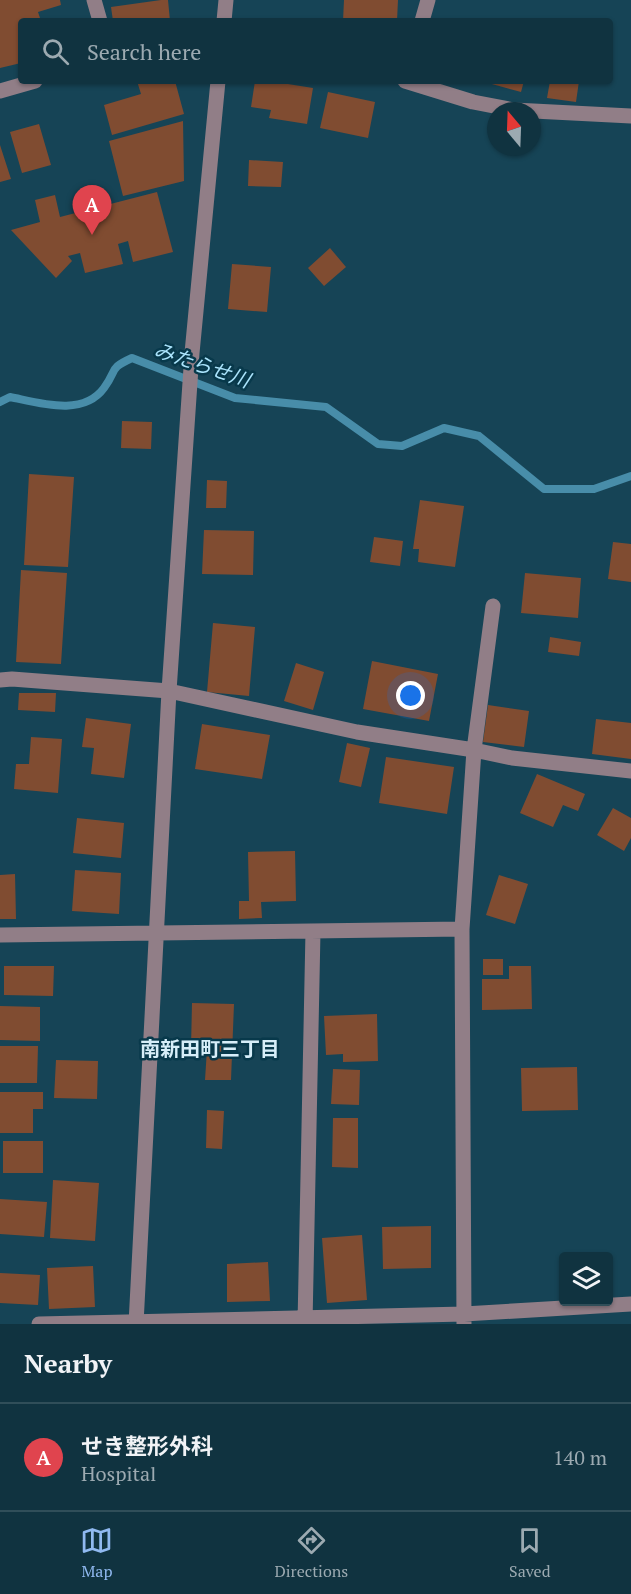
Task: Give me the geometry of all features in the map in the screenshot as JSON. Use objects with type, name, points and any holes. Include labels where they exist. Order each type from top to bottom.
[{"type":"street","points":[[94,0],[99,18]]},
{"type":"street","points":[[224,18],[226,0]]},
{"type":"street","points":[[423,18],[428,0]]},
{"type":"street","points":[[0,91],[24,84]]},
{"type":"street","points":[[136,1323],[169,691],[192,353],[218,84]]},
{"type":"street","points":[[415,84],[473,102],[514,110],[631,116]]},
{"type":"street","points":[[464,1319],[462,929],[474,750],[493,606]]},
{"type":"street","points":[[0,680],[169,691],[357,732],[512,758],[631,771]]},
{"type":"street","points":[[0,935],[462,929]]},
{"type":"street","points":[[305,1321],[313,931]]},
{"type":"street","points":[[39,1324],[464,1319],[631,1304]]},
{"type":"building","points":[[0,0],[60,0],[61,5],[38,12],[40,18],[18,18],[18,64],[0,68]]},
{"type":"building","points":[[168,0],[170,18],[113,18],[111,7]]},
{"type":"building","points":[[344,0],[398,0],[397,18],[343,18]]},
{"type":"building","points":[[138,84],[176,84],[184,114],[112,135],[104,105],[141,94]]},
{"type":"building","points":[[255,84],[288,84],[313,88],[307,124],[269,118],[271,110],[251,107]]},
{"type":"building","points":[[492,84],[523,84],[521,92]]},
{"type":"building","points":[[549,84],[579,84],[576,102],[547,98]]},
{"type":"building","points":[[328,92],[375,102],[368,138],[320,128]]},
{"type":"building","points":[[183,121],[184,181],[123,196],[109,141]]},
{"type":"building","points":[[39,124],[51,165],[22,173],[10,132]]},
{"type":"building","points":[[0,145],[11,179],[0,182]]},
{"type":"building","points":[[249,160],[283,162],[281,187],[248,186]]},
{"type":"building","points":[[157,192],[173,252],[133,262],[128,241],[118,244],[123,264],[85,273],[80,253],[68,256],[72,261],[56,278],[11,230],[40,222],[35,200],[55,195],[60,217]]},
{"type":"building","points":[[330,248],[346,267],[324,286],[308,268]]},
{"type":"building","points":[[232,264],[271,267],[267,312],[228,309]]},
{"type":"building","points":[[122,421],[152,422],[151,449],[121,448]]},
{"type":"building","points":[[29,474],[74,477],[68,567],[24,565]]},
{"type":"building","points":[[207,480],[227,481],[226,508],[206,508]]},
{"type":"building","points":[[420,500],[464,506],[455,567],[418,562],[419,549],[413,549]]},
{"type":"building","points":[[204,530],[254,531],[253,575],[202,574]]},
{"type":"building","points":[[374,537],[403,541],[400,566],[370,562]]},
{"type":"building","points":[[613,542],[631,544],[631,582],[608,579]]},
{"type":"building","points":[[21,570],[67,573],[61,664],[16,662]]},
{"type":"building","points":[[525,573],[581,578],[578,618],[521,613]]},
{"type":"building","points":[[213,623],[255,627],[249,696],[207,692]]},
{"type":"building","points":[[550,637],[581,642],[579,656],[548,652]]},
{"type":"building","points":[[372,661],[438,674],[429,721],[363,709]]},
{"type":"building","points":[[296,663],[324,672],[313,710],[284,701]]},
{"type":"building","points":[[19,693],[56,693],[55,712],[18,710]]},
{"type":"building","points":[[488,705],[529,711],[524,747],[483,742]]},
{"type":"building","points":[[86,718],[131,724],[124,778],[91,774],[94,748],[82,747]]},
{"type":"building","points":[[596,719],[631,723],[631,759],[592,754]]},
{"type":"building","points":[[202,724],[270,735],[262,779],[195,769]]},
{"type":"building","points":[[31,737],[62,739],[58,793],[14,789],[16,764],[29,764]]},
{"type":"building","points":[[347,743],[370,748],[361,787],[339,782]]},
{"type":"building","points":[[386,757],[454,767],[447,814],[379,803]]},
{"type":"building","points":[[537,774],[585,794],[578,811],[563,805],[553,827],[520,813]]},
{"type":"building","points":[[613,808],[631,818],[631,838],[624,851],[597,835]]},
{"type":"building","points":[[77,818],[124,823],[121,858],[73,853]]},
{"type":"building","points":[[295,851],[296,901],[261,902],[262,918],[239,919],[239,901],[249,901],[248,852]]},
{"type":"building","points":[[75,870],[121,873],[119,914],[72,911]]},
{"type":"building","points":[[15,874],[16,919],[0,919],[0,875]]},
{"type":"building","points":[[499,875],[528,884],[515,924],[486,915]]},
{"type":"building","points":[[483,959],[503,959],[503,975],[483,975]]},
{"type":"building","points":[[4,966],[54,966],[53,996],[4,995]]},
{"type":"building","points":[[509,966],[531,966],[532,1009],[482,1010],[482,979],[509,979]]},
{"type":"building","points":[[192,1003],[234,1004],[231,1080],[205,1080],[207,1049],[191,1048]]},
{"type":"building","points":[[0,1006],[40,1007],[40,1041],[0,1040]]},
{"type":"building","points":[[377,1014],[378,1061],[343,1062],[343,1054],[326,1055],[324,1016]]},
{"type":"building","points":[[0,1046],[38,1046],[37,1083],[0,1083]]},
{"type":"building","points":[[56,1060],[98,1061],[97,1099],[54,1098]]},
{"type":"building","points":[[577,1067],[578,1110],[522,1111],[521,1068]]},
{"type":"building","points":[[333,1069],[360,1070],[359,1105],[331,1104]]},
{"type":"building","points":[[0,1092],[43,1092],[43,1109],[33,1109],[33,1133],[0,1133]]},
{"type":"building","points":[[207,1110],[224,1111],[222,1149],[206,1148]]},
{"type":"building","points":[[333,1118],[358,1118],[358,1168],[332,1167]]},
{"type":"building","points":[[3,1141],[43,1141],[43,1173],[3,1173]]},
{"type":"building","points":[[53,1180],[99,1183],[95,1241],[50,1238]]},
{"type":"building","points":[[0,1199],[47,1202],[44,1237],[0,1234]]},
{"type":"building","points":[[431,1226],[431,1268],[383,1269],[382,1227]]},
{"type":"building","points":[[362,1235],[367,1300],[327,1303],[322,1238]]},
{"type":"building","points":[[268,1262],[270,1301],[227,1302],[227,1264]]},
{"type":"building","points":[[93,1266],[95,1307],[49,1309],[47,1268]]},
{"type":"building","points":[[0,1273],[40,1275],[38,1305],[0,1303]]},
{"type":"waterway","name":"みたらせ川","points":[[0,402],[10,397],[60,406],[85,402],[95,397],[104,388],[116,367],[132,358],[235,398],[326,407],[378,444],[402,446],[444,428],[479,436],[544,489],[594,489],[631,476]]},
{"type":"place","name":"せき整形外科","points":[[92,235]]},
{"type":"district","name":"南新田町三丁目","points":[[210,1049]]}]
